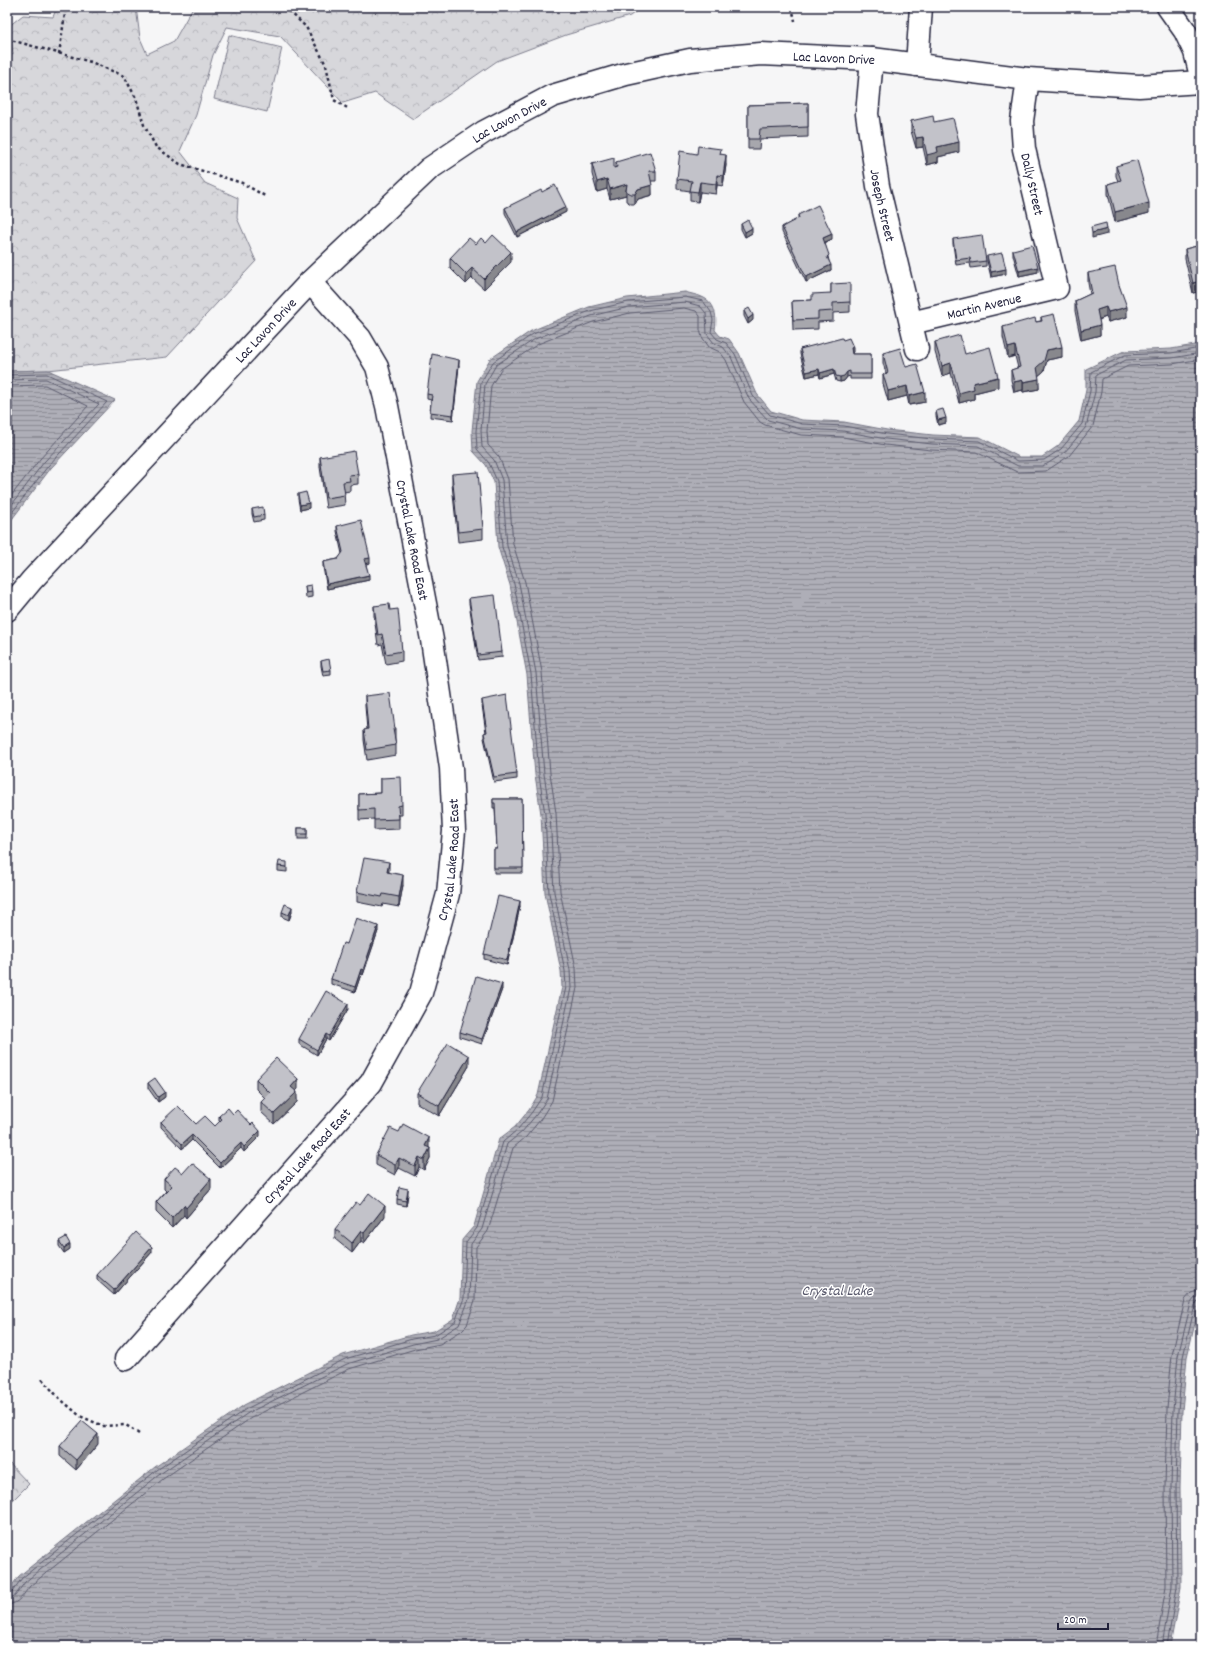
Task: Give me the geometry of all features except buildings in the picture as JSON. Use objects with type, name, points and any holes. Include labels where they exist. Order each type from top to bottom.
[{"type":"street","points":[[917,65],[920,7]]},
{"type":"street","points":[[1168,7],[1185,31],[1196,52],[1201,76]]},
{"type":"street","name":"Lac Lavon Drive","points":[[7,610],[32,580],[310,282],[429,170],[484,132],[552,96],[626,74],[690,60],[762,54],[872,59],[1028,79],[1139,86],[1201,82]]},
{"type":"street","name":"Joseph Street","points":[[872,59],[867,114],[877,178],[917,349]]},
{"type":"street","name":"Dally Street","points":[[1028,79],[1022,121],[1024,149],[1057,288]]},
{"type":"street","name":"Crystal Lake Road East","points":[[126,1359],[371,1083],[421,993],[448,894],[454,831],[451,768],[432,640],[387,406],[377,367],[360,338],[310,282]]},
{"type":"street","name":"Martin Avenue","points":[[911,324],[1057,288]]},
{"type":"path","points":[[59,54],[66,7]]},
{"type":"path","points":[[285,7],[306,27],[326,65],[334,100],[349,109]]},
{"type":"path","points":[[792,7],[795,21]]},
{"type":"path","points":[[1196,7],[1201,17]]},
{"type":"path","points":[[7,38],[90,62],[124,76],[136,98],[144,125],[156,147],[180,164],[242,183],[265,196]]},
{"type":"path","points":[[42,1378],[58,1396],[80,1416],[103,1426],[126,1425],[139,1434]]},
{"type":"green space","points":[[57,7],[136,7],[140,38],[147,54],[174,41],[193,7],[642,7],[630,16],[566,35],[497,61],[413,119],[375,93],[343,103],[280,36],[227,27],[213,55],[196,115],[180,151],[205,183],[238,198],[237,218],[256,261],[167,357],[48,370],[7,371],[7,61],[13,54],[9,26],[23,15],[53,17]]},
{"type":"green space","points":[[229,35],[282,48],[267,112],[214,99]]},
{"type":"green space","points":[[7,1461],[29,1484],[7,1506]]},
{"type":"water","name":"Crystal Lake","points":[[685,292],[702,297],[711,304],[716,316],[715,330],[720,336],[729,339],[739,353],[757,394],[771,411],[802,420],[844,422],[887,430],[933,435],[980,437],[1019,457],[1042,457],[1058,446],[1079,421],[1086,390],[1086,369],[1124,351],[1171,349],[1201,344],[1201,1298],[1187,1357],[1182,1411],[1180,1487],[1181,1587],[1170,1646],[7,1646],[7,1592],[19,1576],[155,1467],[244,1405],[343,1355],[411,1335],[434,1331],[453,1319],[460,1298],[462,1240],[474,1226],[499,1139],[515,1127],[529,1110],[538,1095],[562,987],[561,971],[545,893],[541,814],[535,775],[527,675],[510,585],[498,547],[494,482],[486,465],[473,451],[472,431],[477,381],[490,359],[531,331],[589,307],[627,298]]},
{"type":"water","points":[[48,370],[115,400],[51,468],[9,523],[7,523],[7,371]]}]
